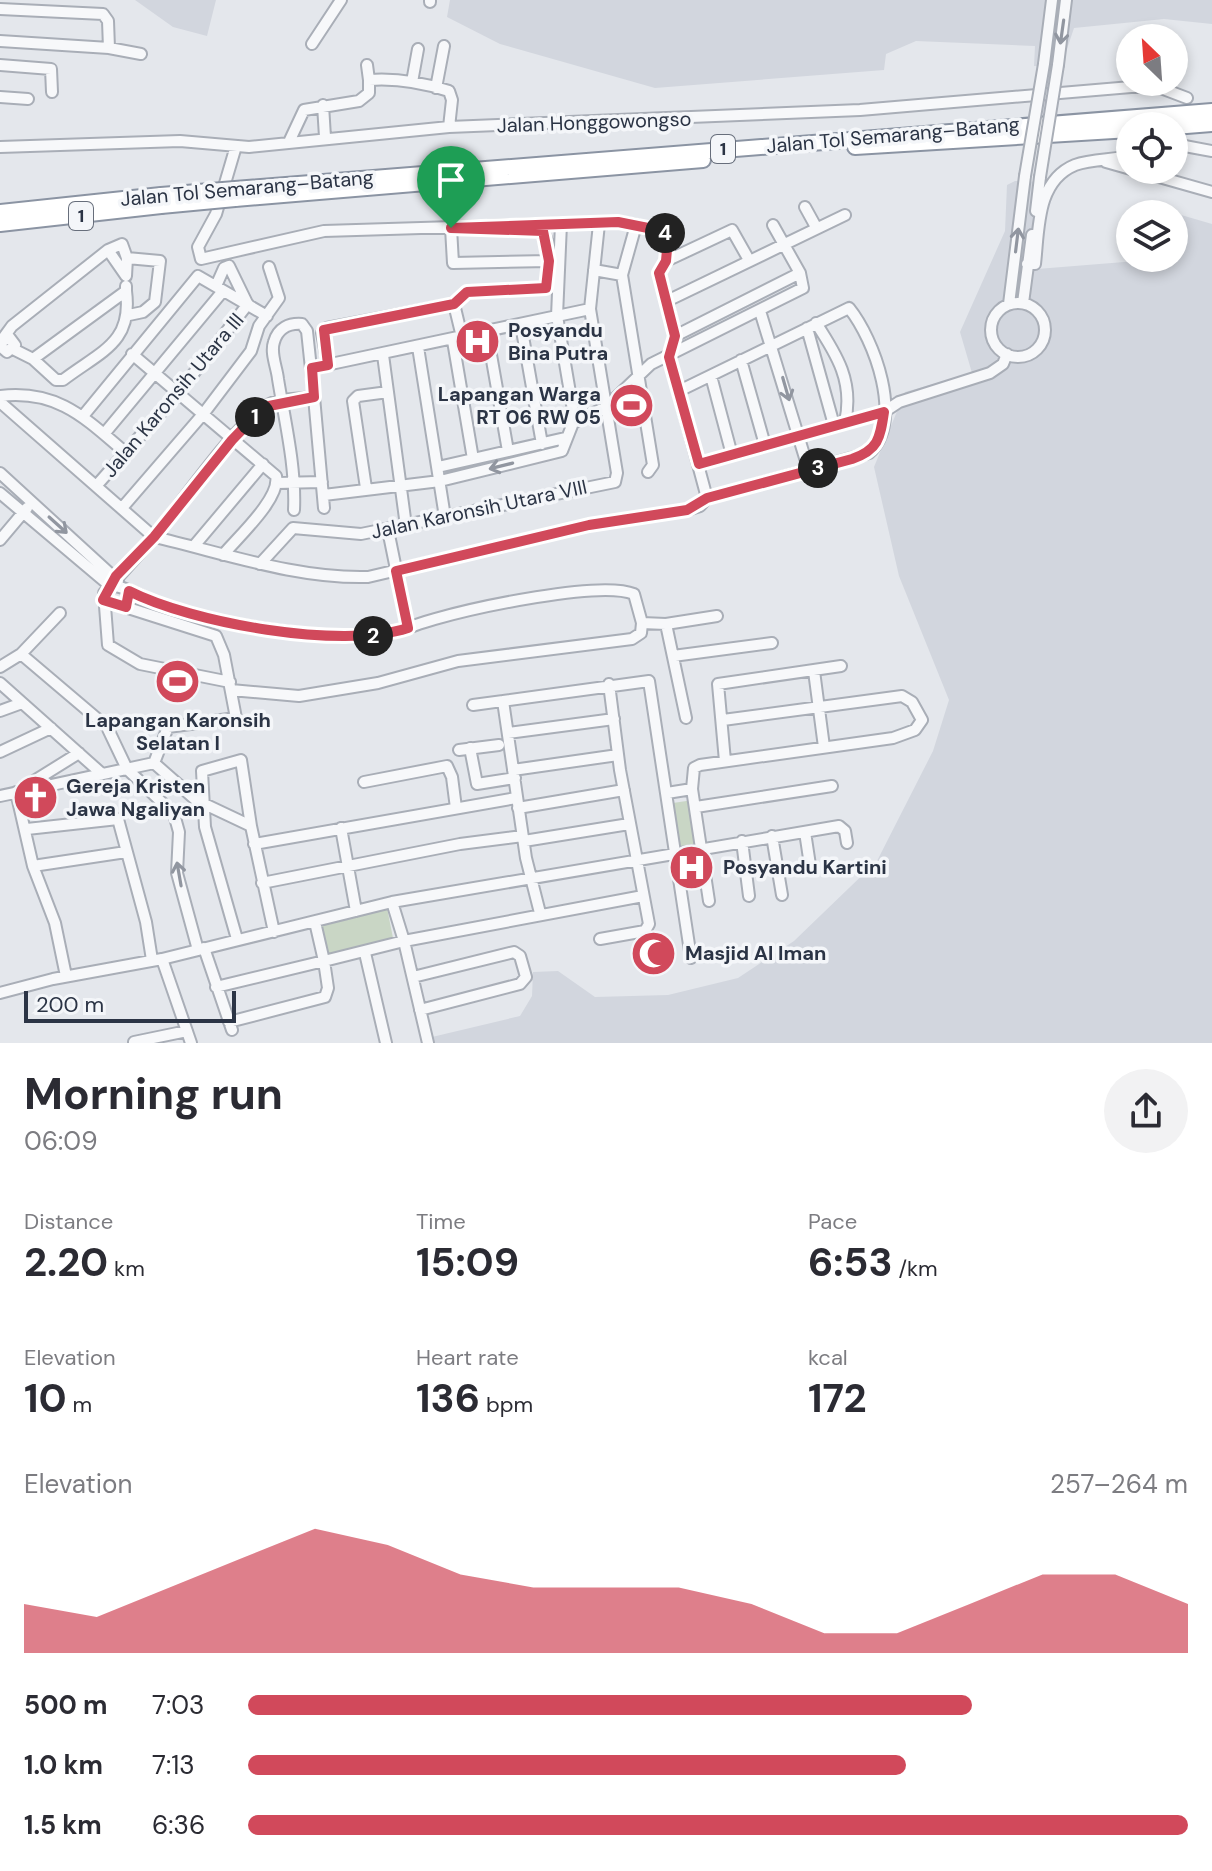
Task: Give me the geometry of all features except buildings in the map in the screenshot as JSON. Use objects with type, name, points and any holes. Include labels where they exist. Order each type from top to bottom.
[{"type":"highway","name":"Jalan Tol Semarang–Batang","points":[[0,212],[161,201],[1212,111]]},
{"type":"highway","points":[[1188,126],[1212,124]]},
{"type":"highway","name":"Jalan Tol Semarang–Batang","points":[[235,194],[854,147],[1116,131]]},
{"type":"highway","name":"Jalan Tol Semarang–Batang","points":[[0,224],[161,201]]},
{"type":"street","points":[[312,44],[341,0]]},
{"type":"street","points":[[1009,304],[1052,0]]},
{"type":"street","points":[[1023,303],[1066,0]]},
{"type":"street","points":[[0,9],[56,9],[103,14],[108,21],[109,48]]},
{"type":"street","points":[[0,41],[109,48],[141,54]]},
{"type":"street","points":[[436,88],[444,46]]},
{"type":"street","points":[[412,82],[418,49]]},
{"type":"street","points":[[0,65],[51,69],[52,92]]},
{"type":"street","points":[[289,142],[304,110],[359,101],[369,93],[367,65]]},
{"type":"street","points":[[369,80],[412,82],[449,91],[452,96],[449,127]]},
{"type":"street","name":"Jalan Honggowongso","points":[[0,147],[180,141],[236,146],[449,127],[860,110],[1140,87],[1165,88],[1187,98]]},
{"type":"street","points":[[0,97],[28,99]]},
{"type":"street","points":[[323,105],[325,137]]},
{"type":"street","points":[[236,146],[216,214],[198,247],[201,259],[324,231],[541,230],[546,235],[549,261],[545,289],[467,292],[454,304],[324,330],[328,365]]},
{"type":"street","points":[[1188,147],[1212,151]]},
{"type":"street","points":[[1027,264],[1035,264],[1041,210],[1054,181],[1077,165],[1116,159]]},
{"type":"street","points":[[1104,161],[1181,186],[1212,192]]},
{"type":"street","points":[[805,207],[816,227]]},
{"type":"street","points":[[667,301],[845,215]]},
{"type":"street","points":[[451,229],[618,222],[666,235],[669,244],[666,261],[659,273],[675,336],[669,357],[681,390],[707,498]]},
{"type":"street","points":[[561,224],[557,316],[575,422]]},
{"type":"street","points":[[599,224],[590,309],[606,407]]},
{"type":"street","points":[[636,225],[622,275],[641,375],[653,465],[648,472]]},
{"type":"street","points":[[324,495],[440,481],[559,453],[566,447],[565,438],[575,422],[606,407],[651,364],[802,289],[800,273],[773,225]]},
{"type":"street","points":[[451,229],[453,263],[549,261]]},
{"type":"street","points":[[666,261],[735,231],[749,260]]},
{"type":"street","points":[[121,244],[127,258],[129,315],[121,336],[63,380],[56,380],[33,359],[3,346],[12,326],[108,250],[121,244]]},
{"type":"street","points":[[108,250],[126,276]]},
{"type":"street","points":[[127,258],[160,261],[155,302],[143,312],[129,315]]},
{"type":"street","points":[[104,434],[157,373],[219,288],[224,268],[229,266],[248,304]]},
{"type":"street","points":[[122,508],[204,413],[255,345],[257,330],[279,298],[269,267]]},
{"type":"street","points":[[594,270],[622,275]]},
{"type":"street","points":[[675,336],[800,273]]},
{"type":"street","points":[[83,416],[198,276],[267,316]]},
{"type":"street","points":[[33,359],[126,291]]},
{"type":"street","points":[[1023,303],[1042,316],[1044,339],[1028,355],[1007,354],[995,343],[991,328],[997,313],[1009,304],[1023,303]]},
{"type":"street","name":"Jalan Karonsih Utara III","points":[[97,485],[179,392],[248,304]]},
{"type":"street","points":[[454,304],[473,459]]},
{"type":"street","points":[[312,368],[590,309]]},
{"type":"street","points":[[0,399],[154,537],[260,564],[348,577],[396,571],[589,525],[687,510],[707,498],[869,453],[879,442],[884,412],[880,366],[851,309],[837,313],[681,390]]},
{"type":"street","points":[[760,311],[773,344],[809,471]]},
{"type":"street","points":[[294,510],[295,484],[273,348],[282,328],[293,323],[305,326],[312,368],[324,508]]},
{"type":"street","points":[[521,325],[542,444]]},
{"type":"street","points":[[811,326],[844,371],[848,407],[845,422]]},
{"type":"street","points":[[811,326],[834,425]]},
{"type":"street","points":[[487,332],[508,451]]},
{"type":"street","points":[[418,347],[445,517]]},
{"type":"street","points":[[132,354],[273,471],[277,483],[272,497],[223,555]]},
{"type":"street","points":[[699,464],[884,412],[908,399],[990,373],[1003,364],[1007,354]]},
{"type":"street","points":[[351,534],[361,527],[406,524],[383,355]]},
{"type":"street","points":[[741,360],[765,445]]},
{"type":"street","points":[[711,376],[732,455]]},
{"type":"street","points":[[366,488],[353,401],[358,396],[388,392]]},
{"type":"street","points":[[103,600],[232,440],[264,407],[314,397]]},
{"type":"street","points":[[0,399],[62,402],[126,453]]},
{"type":"street","name":"Jalan Karonsih Utara VIII","points":[[260,564],[293,528],[351,534],[388,530],[612,483],[617,478],[606,407]]},
{"type":"street","points":[[438,467],[565,438]]},
{"type":"street","points":[[194,546],[263,464]]},
{"type":"street","points":[[0,473],[118,585],[126,607]]},
{"type":"street","points":[[277,483],[322,482]]},
{"type":"street","points":[[0,493],[118,585],[173,610],[285,631],[371,636],[467,612],[616,589],[634,594],[642,623],[641,633],[627,640],[458,661],[338,690],[299,696],[230,686],[140,664],[109,646],[103,600]]},
{"type":"street","points":[[0,540],[34,503]]},
{"type":"street","points":[[388,530],[408,628]]},
{"type":"street","points":[[103,600],[218,637],[235,719],[168,727],[154,763]]},
{"type":"street","points":[[0,667],[21,654],[60,613]]},
{"type":"street","points":[[642,623],[666,624],[717,616]]},
{"type":"street","points":[[666,624],[686,718]]},
{"type":"street","points":[[673,656],[772,643]]},
{"type":"street","points":[[21,654],[107,727],[127,769],[174,814],[178,823],[177,873],[230,1026],[325,997],[328,988],[315,922]]},
{"type":"street","points":[[725,761],[718,684],[841,666]]},
{"type":"street","points":[[814,671],[824,747]]},
{"type":"street","points":[[473,705],[609,684],[647,680],[652,685],[673,792],[673,853],[691,958]]},
{"type":"street","points":[[0,683],[101,773]]},
{"type":"street","points":[[600,939],[648,928],[609,684]]},
{"type":"street","points":[[673,792],[694,768],[893,738],[915,730],[922,720],[912,702],[902,696],[723,720]]},
{"type":"street","points":[[503,701],[517,803],[540,913]]},
{"type":"street","points":[[0,711],[22,703]]},
{"type":"street","points":[[508,733],[614,719]]},
{"type":"street","points":[[0,752],[51,728]]},
{"type":"street","points":[[499,745],[464,749],[477,784],[618,755]]},
{"type":"street","points":[[16,792],[79,753]]},
{"type":"street","points":[[237,939],[205,827],[202,771],[241,760],[254,844],[274,932]]},
{"type":"street","points":[[0,796],[154,763]]},
{"type":"street","points":[[154,763],[180,789],[251,828]]},
{"type":"street","points":[[364,782],[447,766],[452,777],[456,808]]},
{"type":"street","points":[[694,768],[692,789],[709,901]]},
{"type":"street","points":[[696,807],[832,786]]},
{"type":"street","points":[[673,792],[692,789]]},
{"type":"street","points":[[254,844],[456,808],[624,790]]},
{"type":"street","points":[[16,792],[27,829],[33,866],[55,923],[66,976]]},
{"type":"street","points":[[27,829],[118,819],[157,959],[191,1043]]},
{"type":"street","points":[[262,883],[524,838],[629,824]]},
{"type":"street","points":[[0,993],[66,976],[201,949],[392,902],[531,876],[839,826],[845,831],[847,843]]},
{"type":"street","points":[[341,828],[356,911]]},
{"type":"street","points":[[805,832],[810,865]]},
{"type":"street","points":[[772,836],[782,895]]},
{"type":"street","points":[[742,841],[749,896]]},
{"type":"street","points":[[33,866],[126,852]]},
{"type":"street","points":[[216,987],[365,953],[450,929],[643,896]]},
{"type":"street","points":[[392,902],[428,1043]]},
{"type":"street","points":[[413,977],[514,952],[520,956],[526,977],[520,984],[420,1010]]},
{"type":"street","points":[[365,953],[386,1043]]},
{"type":"street","points":[[134,1042],[187,1031]]},
{"type":"shaded area","points":[[135,0],[216,0],[207,36],[173,27]]},
{"type":"shaded area","points":[[450,0],[1212,0],[1212,24],[1164,19],[1074,28],[1061,67],[1034,66],[1035,46],[916,41],[886,54],[884,70],[655,88],[500,44],[447,17]]},
{"type":"shaded area","points":[[1015,181],[1045,182],[1037,269],[1116,263],[1116,272],[1188,272],[1188,217],[1212,224],[1212,1043],[433,1043],[432,1037],[520,1016],[532,996],[533,972],[558,971],[595,997],[668,995],[738,978],[794,941],[877,861],[933,751],[949,700],[899,576],[874,467],[905,392],[972,373],[960,332],[1005,231],[1007,185]]},
{"type":"green space","points":[[693,800],[700,847],[680,850],[673,803]]},
{"type":"green space","points":[[387,908],[394,943],[328,958],[321,922]]},
{"type":"place","name":"Posyandu Bina Putra","points":[[477,342]]},
{"type":"place","name":"Lapangan Warga RT 06 RW 05","points":[[632,406]]},
{"type":"place","name":"Lapangan Karonsih Selatan I","points":[[178,681]]},
{"type":"place","name":"Gereja Kristen Jawa Ngaliyan","points":[[35,798]]},
{"type":"place","name":"Posyandu Kartini","points":[[692,867]]},
{"type":"place","name":"Masjid Al Iman","points":[[654,953]]},
{"type":"route","points":[[618,222],[663,231],[669,244],[666,261],[659,273],[675,336],[669,357],[681,390],[699,464],[884,412],[879,442],[869,453],[707,498],[700,506],[687,510],[589,525],[396,571],[408,628],[386,634],[347,636],[285,631],[173,610],[129,591],[126,607],[103,600],[104,593],[116,576],[154,537],[232,440],[264,407],[271,403],[314,397],[312,368],[328,365],[322,336],[324,330],[454,304],[467,292],[546,288],[549,261],[545,232],[456,231],[451,228],[618,222]]}]
